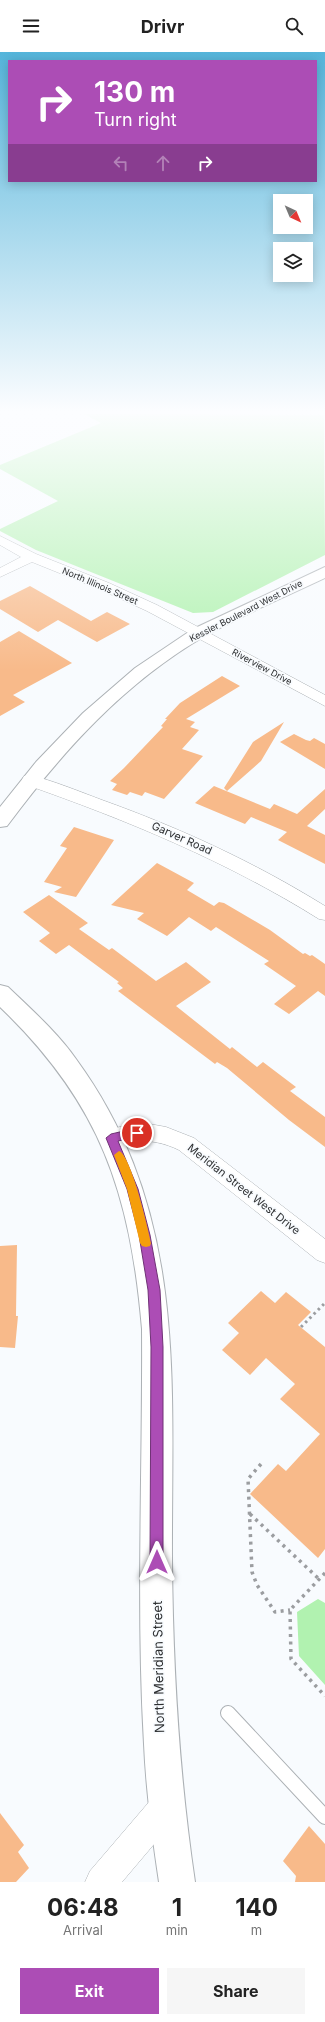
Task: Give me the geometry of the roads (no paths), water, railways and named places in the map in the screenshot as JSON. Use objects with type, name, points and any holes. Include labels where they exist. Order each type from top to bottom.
[{"type":"main road","name":"Kessler Boulevard West Drive","points":[[0,822],[30,780],[72,733],[111,696],[158,660],[200,633],[325,572]]},
{"type":"main road","name":"North Meridian Street","points":[[0,993],[30,1020],[70,1068],[94,1104],[111,1138],[132,1189],[145,1235],[154,1290],[157,1347],[157,1696],[166,1806],[177,1882]]},
{"type":"street","name":"North Illinois Street","points":[[0,540],[31,558],[120,593],[200,633]]},
{"type":"street","points":[[0,573],[31,558]]},
{"type":"street","name":"Riverview Drive","points":[[200,633],[325,701]]},
{"type":"street","name":"Garver Road","points":[[30,780],[121,812],[195,843],[262,877],[325,914]]},
{"type":"street","name":"Meridian Street West Drive","points":[[111,1138],[123,1134],[148,1132],[163,1134],[180,1140],[196,1150],[325,1253]]},
{"type":"street","points":[[100,1882],[166,1806]]},
{"type":"lane","points":[[228,1713],[325,1817]]}]
